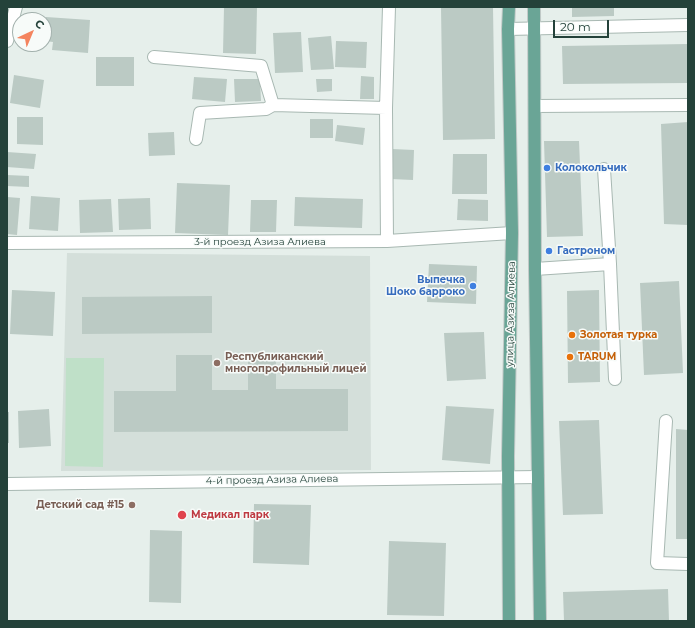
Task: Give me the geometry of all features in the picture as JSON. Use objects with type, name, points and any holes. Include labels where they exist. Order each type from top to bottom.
[{"type":"main road","name":"улица Азиза Алиева","points":[[508,621],[508,476],[512,233],[508,29],[509,7]]},
{"type":"main road","points":[[534,7],[535,269],[540,621]]},
{"type":"street","points":[[7,41],[16,7]]},
{"type":"street","points":[[387,241],[386,108],[389,7]]},
{"type":"street","points":[[508,29],[688,26]]},
{"type":"street","points":[[154,57],[261,66],[273,105]]},
{"type":"street","points":[[196,139],[200,113],[266,109],[273,105],[386,108]]},
{"type":"street","points":[[535,106],[688,105]]},
{"type":"street","points":[[604,169],[615,380]]},
{"type":"street","name":"3-й проезд Азиза Алиева","points":[[7,243],[387,241],[512,233]]},
{"type":"street","points":[[535,269],[610,264]]},
{"type":"street","points":[[666,421],[656,563],[688,564]]},
{"type":"street","name":"4-й проезд Азиза Алиева","points":[[7,484],[508,476],[538,477]]},
{"type":"shaded area","name":"Республиканский многопрофильный лицей","points":[[67,253],[370,256],[371,470],[61,471]]},
{"type":"green space","points":[[66,358],[104,358],[103,467],[65,466]]},
{"type":"building","points":[[224,7],[257,7],[256,54],[223,53]]},
{"type":"building","points":[[441,7],[493,7],[495,139],[443,140]]},
{"type":"building","points":[[572,7],[614,7],[614,16],[572,17]]},
{"type":"building","points":[[52,17],[90,20],[88,53],[52,50]]},
{"type":"building","points":[[301,32],[303,72],[275,73],[273,33]]},
{"type":"building","points":[[331,36],[334,69],[311,70],[308,38]]},
{"type":"building","points":[[336,41],[367,42],[366,68],[335,67]]},
{"type":"building","points":[[688,44],[688,83],[563,84],[562,46]]},
{"type":"building","points":[[96,57],[134,57],[134,86],[96,86]]},
{"type":"building","points":[[14,75],[44,80],[40,108],[10,103]]},
{"type":"building","points":[[361,76],[374,77],[374,99],[360,99]]},
{"type":"building","points":[[194,77],[227,79],[225,102],[192,99]]},
{"type":"building","points":[[234,79],[260,79],[261,101],[235,102]]},
{"type":"building","points":[[316,79],[332,79],[332,91],[317,92]]},
{"type":"building","points":[[17,117],[43,117],[43,145],[17,144]]},
{"type":"building","points":[[310,119],[333,119],[333,138],[310,138]]},
{"type":"building","points":[[688,122],[688,225],[664,224],[661,124]]},
{"type":"building","points":[[337,125],[365,128],[363,145],[335,141]]},
{"type":"building","points":[[174,132],[175,155],[149,156],[148,133]]},
{"type":"building","points":[[544,141],[579,141],[583,236],[547,237]]},
{"type":"building","points":[[392,149],[414,150],[413,180],[391,179]]},
{"type":"building","points":[[7,152],[36,154],[34,169],[7,167]]},
{"type":"building","points":[[453,154],[487,154],[487,194],[452,194]]},
{"type":"building","points":[[7,175],[29,176],[29,187],[7,186]]},
{"type":"building","points":[[177,183],[230,185],[228,235],[175,233]]},
{"type":"building","points":[[31,196],[60,198],[58,231],[29,229]]},
{"type":"building","points":[[7,197],[20,198],[17,235],[7,234]]},
{"type":"building","points":[[295,197],[363,199],[362,228],[294,226]]},
{"type":"building","points":[[150,198],[151,229],[119,230],[118,199]]},
{"type":"building","points":[[111,199],[113,232],[80,233],[79,200]]},
{"type":"building","points":[[458,199],[488,200],[488,221],[457,220]]},
{"type":"building","points":[[251,200],[277,200],[276,232],[250,232]]},
{"type":"building","points":[[429,264],[477,266],[476,304],[427,302]]},
{"type":"building","points":[[679,281],[683,373],[644,375],[640,283]]},
{"type":"building","points":[[12,290],[55,292],[53,336],[10,334]]},
{"type":"building","points":[[599,290],[600,382],[568,383],[567,291]]},
{"type":"building","points":[[212,296],[212,333],[82,334],[82,297]]},
{"type":"building","points":[[484,332],[486,379],[447,381],[444,333]]},
{"type":"building","points":[[176,355],[212,355],[212,390],[248,390],[248,356],[276,356],[276,389],[348,389],[348,431],[114,432],[114,391],[176,391]]},
{"type":"building","points":[[446,406],[494,409],[490,464],[442,460]]},
{"type":"building","points":[[49,409],[51,446],[19,448],[18,411]]},
{"type":"building","points":[[7,412],[9,412],[9,443],[7,443]]},
{"type":"building","points":[[599,420],[603,514],[563,515],[559,421]]},
{"type":"building","points":[[676,429],[688,430],[688,539],[676,539]]},
{"type":"building","points":[[254,504],[311,505],[309,565],[253,563]]},
{"type":"building","points":[[150,530],[182,531],[181,603],[149,602]]},
{"type":"building","points":[[389,541],[446,543],[444,616],[387,615]]},
{"type":"building","points":[[668,589],[669,621],[564,621],[563,592]]},
{"type":"place","name":"Колокольчик","points":[[547,168]]},
{"type":"place","name":"Гастроном","points":[[549,251]]},
{"type":"place","name":"Выпечка Шоко барроко","points":[[473,286]]},
{"type":"place","name":"Золотая турка","points":[[572,335]]},
{"type":"place","name":"TARUM","points":[[570,357]]},
{"type":"place","name":"Республиканский многопрофильный лицей","points":[[217,363]]},
{"type":"place","name":"Детский сад #15","points":[[132,505]]},
{"type":"place","name":"Медикал парк","points":[[182,515]]}]
